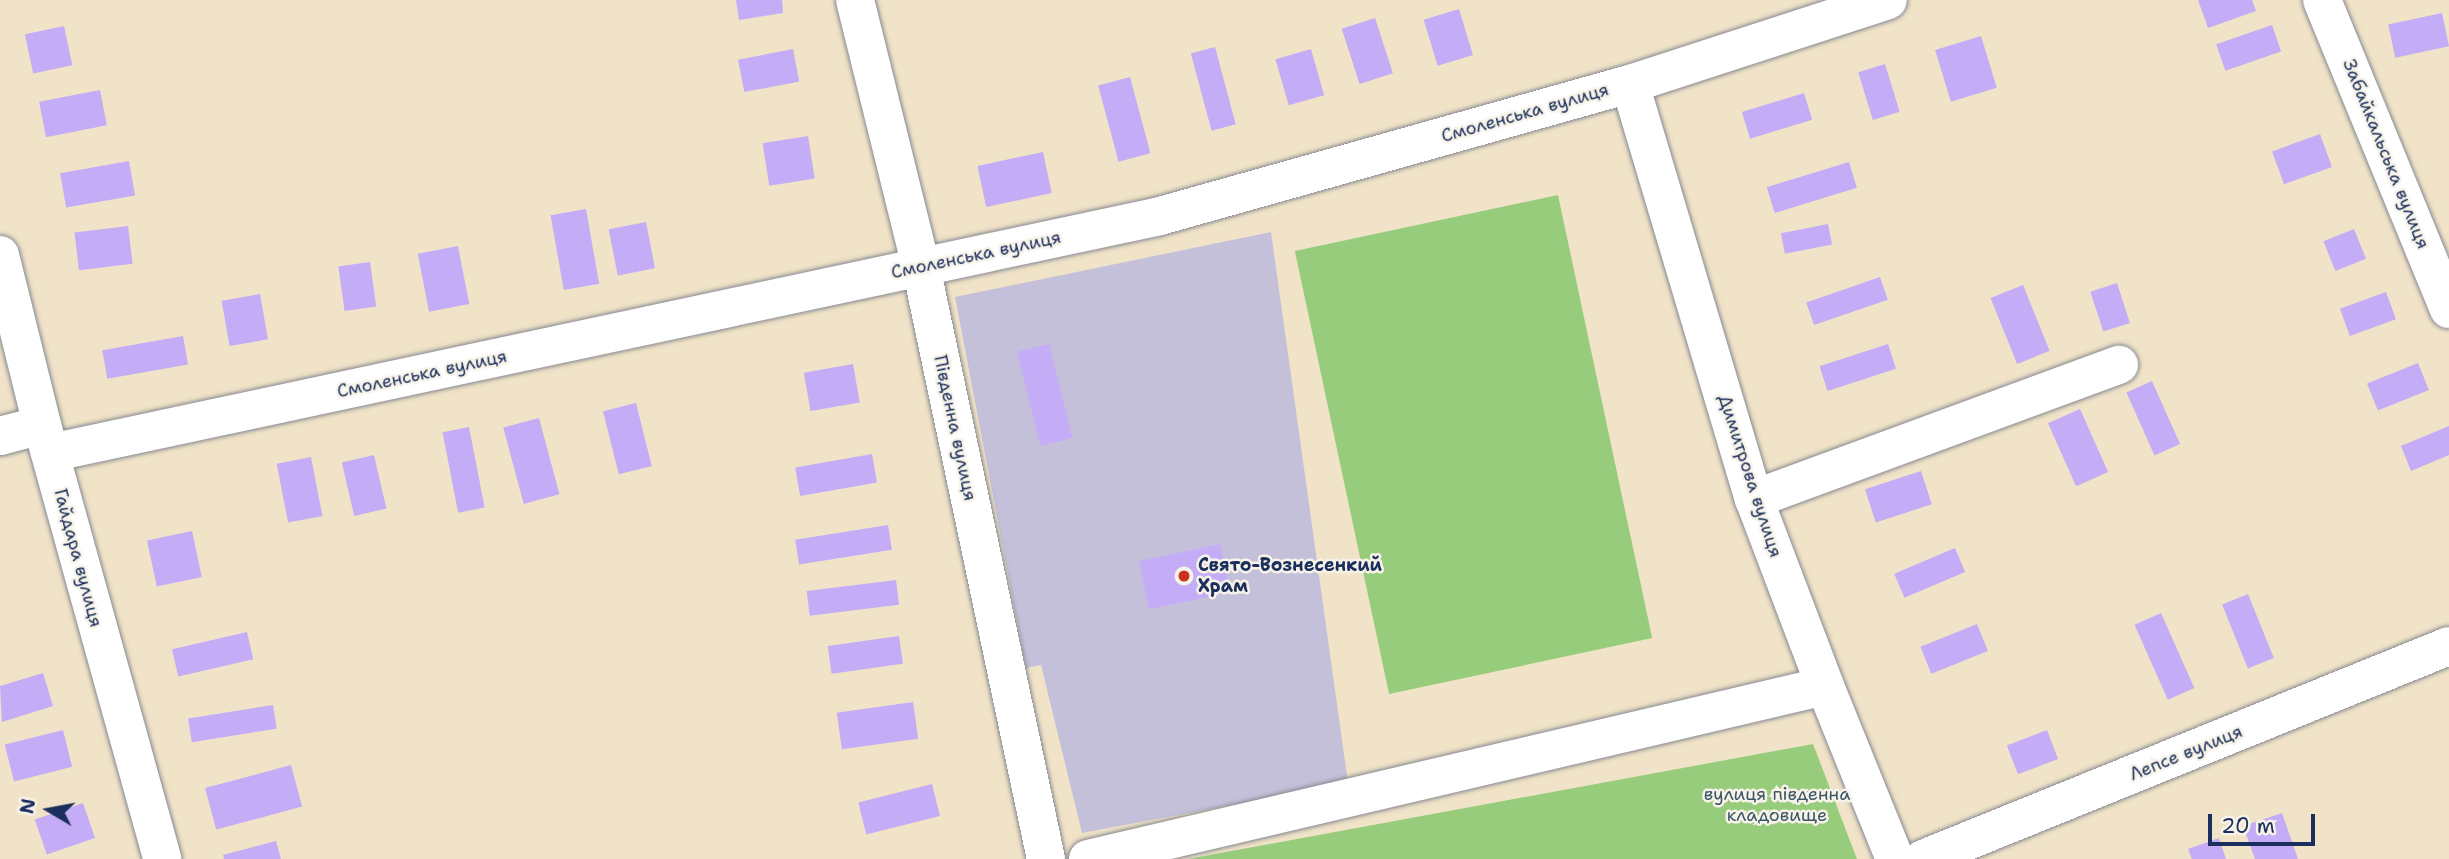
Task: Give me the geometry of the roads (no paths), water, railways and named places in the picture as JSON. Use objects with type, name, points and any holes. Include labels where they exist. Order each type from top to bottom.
[{"type":"street","name":"Південна вулиця","points":[[855,0],[921,267],[1046,859]]},
{"type":"street","name":"Смоленська вулиця","points":[[0,436],[46,439],[921,267],[1160,216],[1630,84],[1888,0]]},
{"type":"street","name":"Забайкальська вулиця","points":[[2322,0],[2449,309]]},
{"type":"street","name":"Димитрова вулиця","points":[[1630,84],[1755,499],[1825,686],[1895,859]]},
{"type":"street","name":"Гайдара вулиця","points":[[0,255],[46,439],[162,859]]},
{"type":"street","points":[[1755,499],[2119,365]]},
{"type":"street","name":"Лепсе вулиця","points":[[1923,859],[2449,646]]},
{"type":"street","points":[[1088,859],[1825,686]]},
{"type":"place","name":"Свято-Вознесенкий Храм","points":[[1184,576]]},
{"type":"park label","name":"вулиця південна кладовище","points":[[1777,805]]}]
